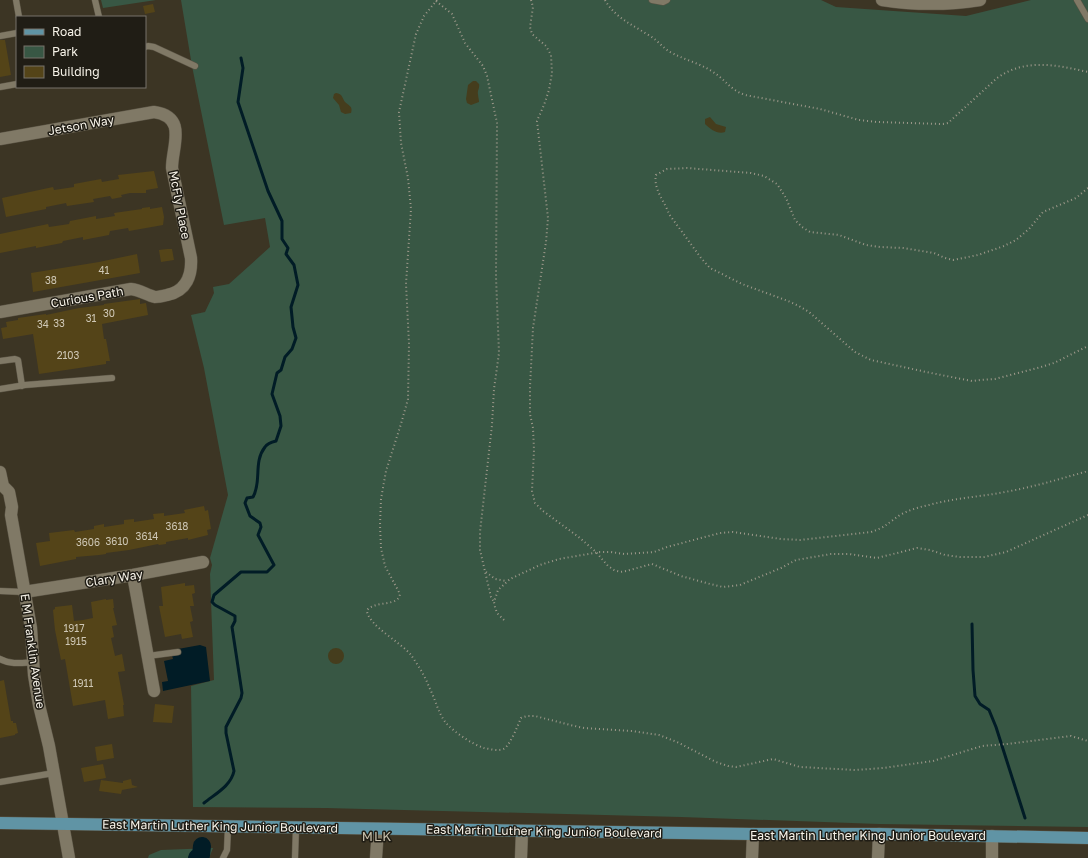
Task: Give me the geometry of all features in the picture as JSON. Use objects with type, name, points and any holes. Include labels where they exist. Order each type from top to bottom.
[{"type":"main road","name":"East Martin Luther King Junior Boulevard","points":[[0,823],[1088,838]]},
{"type":"street","points":[[882,0],[937,4],[980,0]]},
{"type":"street","name":"Jetson Way","points":[[0,140],[154,112],[163,113]]},
{"type":"street","name":"McFly Place","points":[[163,113],[175,126],[177,133],[172,156],[172,168],[191,258],[192,269],[190,277]]},
{"type":"street","name":"Curious Path","points":[[0,312],[131,289],[155,297],[162,296],[179,290],[190,277]]},
{"type":"street","name":"E M Franklin Avenue","points":[[0,472],[3,486],[1,494],[4,509],[11,515],[31,628],[34,675],[39,705],[54,773],[69,858]]},
{"type":"street","name":"Clary Way","points":[[24,592],[204,562]]},
{"type":"street","points":[[133,575],[154,691]]},
{"type":"street","points":[[376,858],[378,829]]},
{"type":"street","points":[[521,858],[522,831]]},
{"type":"street","points":[[752,858],[753,834]]},
{"type":"street","points":[[878,858],[879,834]]},
{"type":"street","points":[[992,836],[992,858]]},
{"type":"lane","points":[[16,0],[19,16]]},
{"type":"lane","points":[[95,0],[98,16]]},
{"type":"lane","points":[[652,0],[663,2],[666,0]]},
{"type":"lane","points":[[1077,0],[1088,19]]},
{"type":"lane","points":[[0,36],[16,33]]},
{"type":"lane","points":[[146,47],[154,47],[195,66]]},
{"type":"lane","points":[[0,87],[16,84]]},
{"type":"lane","points":[[0,362],[15,359],[18,360],[22,386]]},
{"type":"lane","points":[[0,389],[112,378]]},
{"type":"lane","points":[[0,591],[24,592]]},
{"type":"lane","points":[[148,656],[178,652]]},
{"type":"lane","points":[[0,659],[7,663],[16,664],[34,662]]},
{"type":"lane","points":[[0,782],[54,773]]},
{"type":"lane","points":[[224,858],[227,850],[228,827]]},
{"type":"lane","points":[[295,858],[296,828]]},
{"type":"path","points":[[532,0],[533,7],[530,28],[532,34],[546,46],[551,55],[552,73],[549,90],[537,121],[548,218],[546,242],[533,328],[530,414],[533,428],[534,450],[532,491],[535,503],[542,511],[569,529],[596,552],[608,566],[620,572],[652,564],[681,576],[723,587],[740,585],[796,560],[831,554],[849,554],[877,558],[918,548],[945,555],[960,557],[984,557],[1006,552],[1088,515]]},
{"type":"path","points":[[605,0],[608,6],[623,20],[650,36],[664,49],[714,72],[735,91],[745,95],[820,109],[859,120],[876,122],[948,123],[1004,72],[1033,64],[1046,64],[1088,72]]},
{"type":"path","points":[[504,620],[497,613],[480,550],[480,532],[491,439],[494,388],[499,354],[496,277],[497,123],[487,76],[483,66],[465,43],[452,14],[437,1],[424,16],[416,34],[399,112],[411,209],[406,284],[409,344],[408,399],[386,470],[381,499],[380,525],[381,548],[385,566],[400,594],[396,601],[371,606],[367,610],[367,614],[412,657],[429,685],[446,722],[465,738],[476,744],[491,749],[506,748],[521,718],[527,716],[535,716],[570,725],[659,735],[683,744],[716,762],[736,767],[773,759],[800,767],[855,770],[883,768],[933,761],[982,746],[1071,736],[1088,741]]},
{"type":"path","points":[[1088,188],[1076,198],[1043,212],[1029,229],[1004,246],[978,255],[953,260],[924,251],[866,245],[839,235],[810,232],[795,220],[786,198],[777,184],[764,176],[751,173],[718,170],[676,169],[667,170],[656,175],[655,180],[659,193],[669,214],[710,268],[742,284],[788,300],[799,306],[809,312],[855,352],[871,360],[972,381],[995,379],[1041,367],[1088,346]]},
{"type":"path","points":[[494,602],[498,590],[506,581],[540,565],[559,559],[596,552],[624,554],[654,552],[693,540],[733,532],[781,539],[800,540],[871,532],[881,529],[900,515],[927,505],[1053,482],[1088,471]]},
{"type":"path","points":[[486,572],[495,579],[506,581]]},
{"type":"green space","points":[[101,0],[156,0],[103,8]]},
{"type":"green space","points":[[181,0],[821,0],[836,7],[966,16],[1031,0],[1088,0],[1088,827],[879,824],[681,817],[326,808],[193,807],[191,686],[214,680],[210,574],[212,565],[210,558],[228,495],[204,368],[191,315],[205,312],[214,293],[213,287],[229,284],[270,247],[265,218],[224,225],[192,66]]},
{"type":"green space","points":[[213,848],[209,858],[148,858],[149,855],[161,850]]},
{"type":"sand","points":[[473,81],[476,81],[479,84],[479,102],[471,105],[467,103],[466,99],[468,85]]},
{"type":"sand","points":[[336,93],[341,95],[345,102],[350,106],[351,113],[345,114],[341,112],[339,105],[333,98],[334,94]]},
{"type":"sand","points":[[710,117],[716,124],[726,127],[725,132],[720,133],[712,130],[705,124],[705,119]]},
{"type":"sand","points":[[336,648],[343,653],[344,656],[339,663],[336,664],[329,659],[328,656],[333,649]]},
{"type":"water","points":[[200,645],[206,647],[210,681],[163,691],[162,682],[168,681],[164,661],[173,659],[172,655],[178,649]]},
{"type":"building","points":[[153,4],[155,12],[145,14],[143,6]]},
{"type":"building","points":[[0,40],[5,40],[11,75],[0,77]]},
{"type":"building","points":[[154,171],[158,188],[146,190],[146,193],[130,193],[121,195],[122,197],[112,199],[110,196],[93,199],[94,202],[67,206],[66,203],[46,207],[46,209],[6,217],[2,198],[53,187],[54,190],[74,187],[74,184],[101,179],[102,182],[119,179],[118,175]]},
{"type":"building","points":[[150,207],[150,209],[162,207],[164,217],[163,225],[129,231],[128,228],[110,231],[109,235],[83,240],[83,237],[63,241],[62,243],[0,253],[0,234],[48,224],[49,227],[69,224],[70,221],[96,216],[96,219],[115,216],[114,213]]},
{"type":"building","points":[[172,249],[174,260],[161,262],[159,250]]},
{"type":"building","points":[[137,254],[140,273],[33,292],[31,273]]},
{"type":"building","points":[[140,299],[140,304],[146,303],[148,315],[102,324],[104,339],[106,339],[110,361],[106,361],[106,364],[39,374],[33,334],[3,339],[1,328],[7,327],[6,322],[18,320],[18,318],[46,315],[79,308]]},
{"type":"building","points":[[204,506],[205,511],[208,510],[211,529],[207,530],[208,535],[188,540],[188,538],[166,542],[166,544],[158,544],[106,554],[76,557],[76,559],[40,566],[36,543],[50,541],[49,533],[74,530],[75,532],[94,529],[94,526],[104,524],[104,527],[124,524],[124,520],[134,519],[134,522],[154,519],[153,514],[164,513],[164,516],[185,513],[184,510]]},
{"type":"building","points":[[185,583],[185,586],[194,585],[195,593],[192,594],[194,606],[190,606],[193,621],[190,622],[193,637],[182,639],[181,634],[165,637],[159,606],[163,606],[161,587]]},
{"type":"building","points":[[113,599],[113,608],[117,625],[112,626],[114,637],[111,638],[115,656],[122,654],[125,671],[118,672],[124,705],[124,716],[108,719],[105,700],[73,706],[65,659],[61,660],[53,610],[55,607],[72,605],[74,621],[93,618],[91,602]]},
{"type":"building","points":[[4,680],[11,721],[16,723],[18,733],[0,738],[0,681]]},
{"type":"building","points":[[155,704],[174,706],[172,723],[153,722]]},
{"type":"building","points":[[112,744],[114,758],[97,761],[95,747]]},
{"type":"building","points":[[103,764],[106,778],[84,782],[81,768]]},
{"type":"building","points":[[131,779],[132,785],[138,787],[122,790],[121,794],[99,791],[101,780],[123,783],[123,781]]},
{"type":"waterway","points":[[204,803],[230,781],[234,771],[226,727],[241,698],[242,693],[232,627],[235,621],[235,616],[212,602],[214,595],[241,572],[267,572],[274,565],[258,535],[261,527],[260,523],[250,516],[245,503],[247,498],[253,497],[256,491],[258,465],[261,453],[267,445],[276,441],[281,426],[280,416],[272,394],[277,373],[281,370],[285,357],[292,349],[296,338],[293,327],[291,307],[298,285],[294,265],[286,254],[288,248],[282,239],[282,221],[268,191],[238,102],[243,68],[241,58]]},
{"type":"waterway","points":[[972,624],[975,696],[980,704],[989,710],[996,727],[1025,818]]},
{"type":"waterway","points":[[197,858],[201,855],[202,846]]},
{"type":"district","name":"MLK","points":[[377,836]]}]
